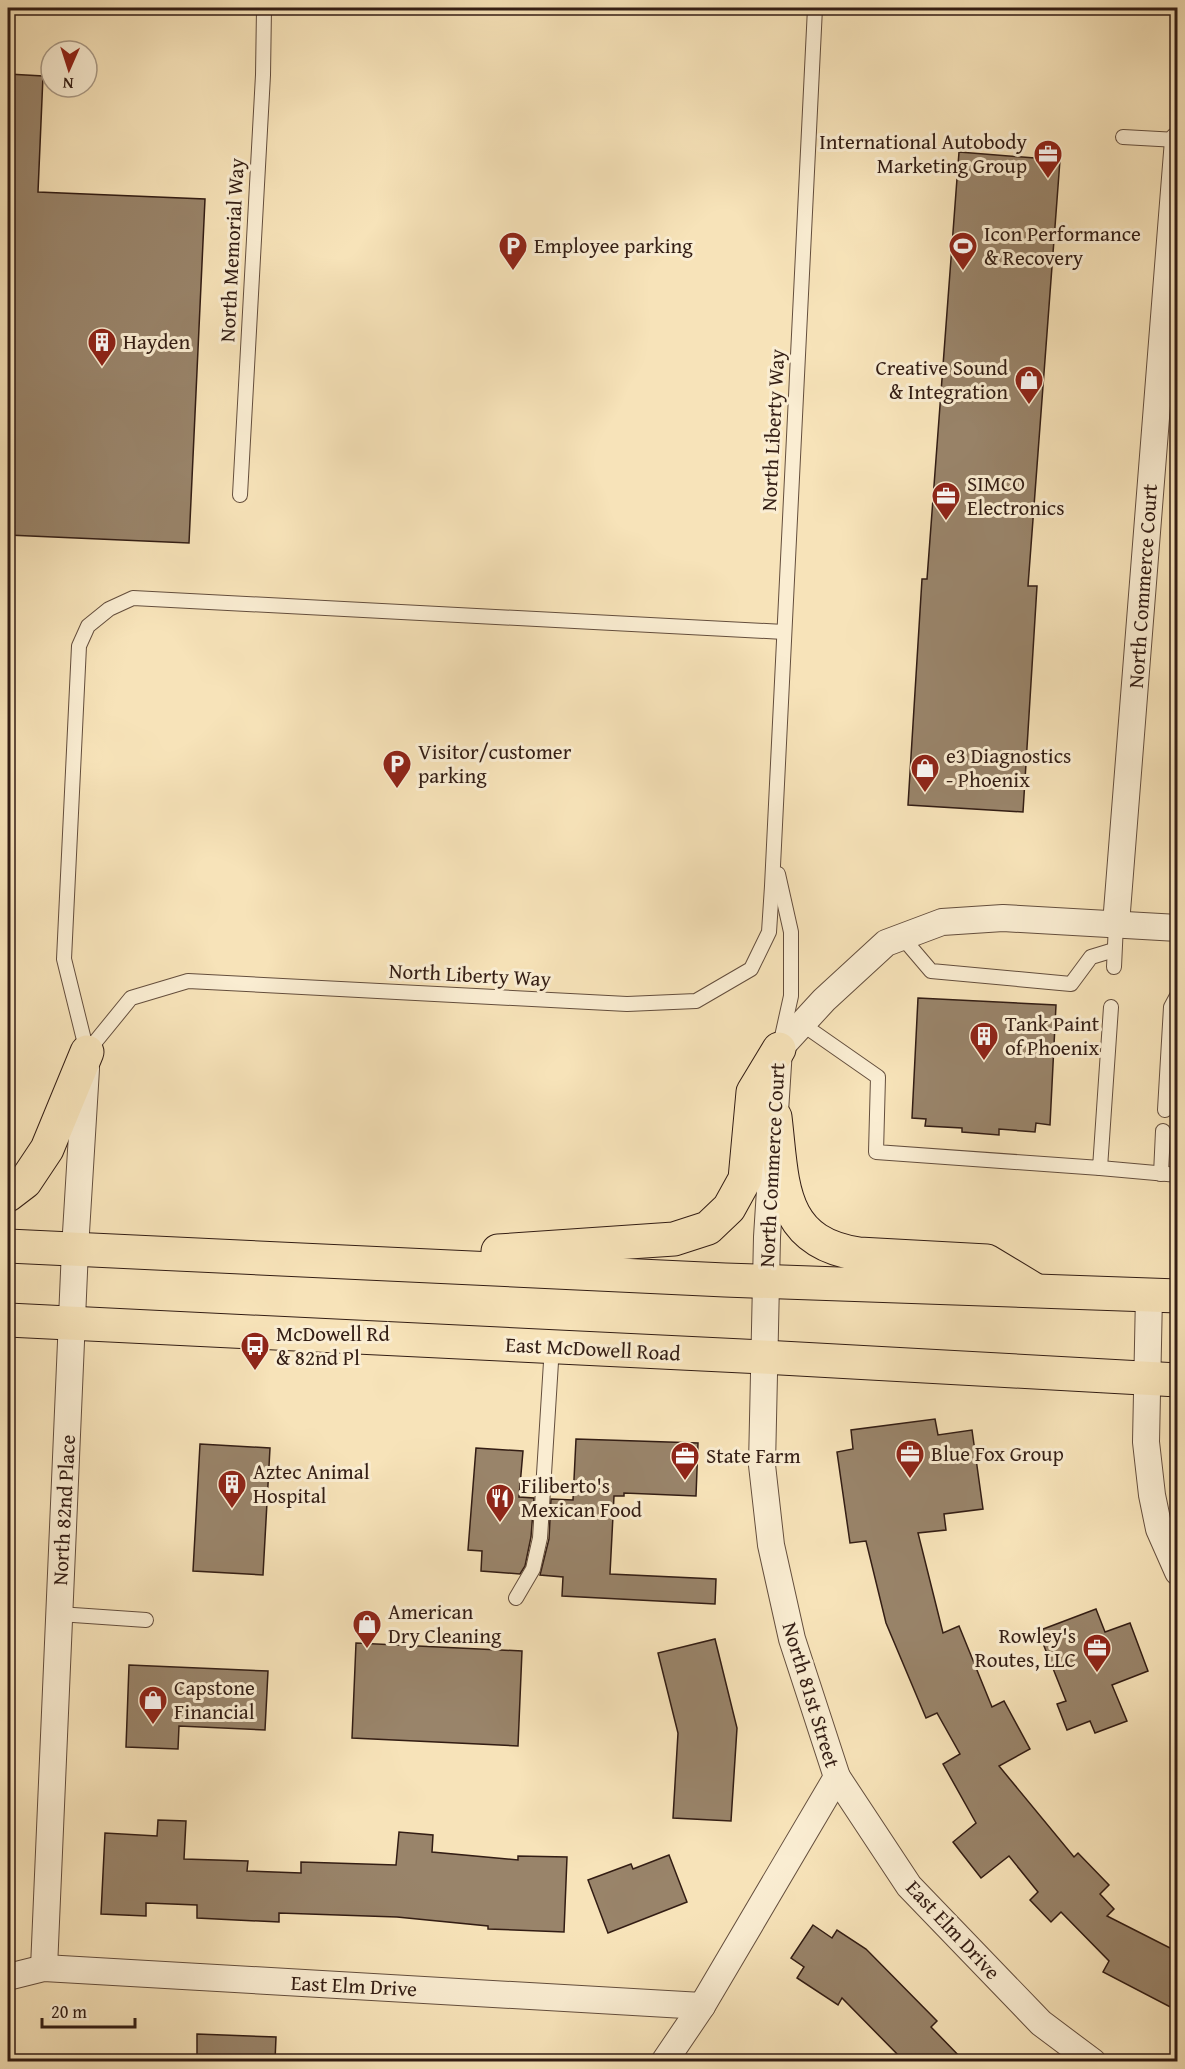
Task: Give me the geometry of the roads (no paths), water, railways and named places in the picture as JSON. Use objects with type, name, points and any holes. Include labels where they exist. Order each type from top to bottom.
[{"type":"main road","points":[[345,1262],[674,1239],[708,1228],[729,1208],[745,1179],[753,1092],[779,1049]]},
{"type":"main road","points":[[8,1195],[25,1182],[47,1149],[87,1052]]},
{"type":"main road","points":[[775,1117],[783,1184],[788,1204],[802,1229],[818,1242],[841,1251],[859,1254],[987,1261],[1036,1291]]},
{"type":"main road","points":[[8,1246],[765,1282],[1163,1295]]},
{"type":"main road","name":"East McDowell Road","points":[[8,1320],[552,1346],[1163,1380]]},
{"type":"street","name":"North Commerce Court","points":[[1116,924],[1178,140]]},
{"type":"street","points":[[779,1049],[825,1000],[886,943],[947,922],[1002,918],[1178,928]]},
{"type":"street","name":"North Commerce Court","points":[[765,1282],[779,1049]]},
{"type":"street","name":"North 82nd Place","points":[[44,1968],[75,1249],[87,1052]]},
{"type":"street","name":"North 81st Street","points":[[663,2061],[702,2006],[837,1777],[792,1639],[771,1545],[762,1465],[765,1282]]},
{"type":"street","points":[[1163,1295],[1163,1380],[1146,1442],[1152,1495],[1159,1529],[1178,1572]]},
{"type":"street","name":"East Elm Drive","points":[[837,1777],[909,1886],[1041,2023],[1093,2061]]},
{"type":"street","name":"East Elm Drive","points":[[8,1977],[44,1968],[702,2006]]},
{"type":"lane","name":"North Memorial Way","points":[[240,495],[263,75],[264,8]]},
{"type":"lane","name":"North Liberty Way","points":[[87,1052],[131,998],[188,981],[627,1004],[696,1001],[751,969],[769,932],[815,8]]},
{"type":"lane","points":[[1123,137],[1178,140]]},
{"type":"lane","points":[[87,1052],[64,958],[72,776],[79,646],[88,626],[109,609],[133,598],[784,632]]},
{"type":"lane","name":"North Liberty Way","points":[[774,855],[791,933],[791,996],[779,1049]]},
{"type":"lane","points":[[1113,967],[1116,924]]},
{"type":"lane","points":[[902,937],[930,971],[1071,984],[1091,957],[1114,950]]},
{"type":"lane","points":[[1165,1110],[1171,1007],[1178,994]]},
{"type":"lane","points":[[1100,1168],[1111,1007]]},
{"type":"lane","points":[[802,1024],[878,1077],[876,1152],[1178,1175]]},
{"type":"lane","points":[[1161,1174],[1163,1131]]},
{"type":"lane","points":[[516,1598],[533,1569],[540,1538],[552,1346]]},
{"type":"lane","points":[[59,1614],[146,1620]]},
{"type":"place","name":"International Autobody Marketing Group","points":[[1048,180]]},
{"type":"place","name":"Employee parking","points":[[513,272]]},
{"type":"place","name":"Icon Performance & Recovery","points":[[963,272]]},
{"type":"place","name":"Hayden","points":[[102,368]]},
{"type":"place","name":"Creative Sound & Integration","points":[[1029,406]]},
{"type":"place","name":"SIMCO Electronics","points":[[946,522]]},
{"type":"place","name":"Visitor/customer parking","points":[[397,790]]},
{"type":"place","name":"e3 Diagnostics - Phoenix","points":[[925,794]]},
{"type":"place","name":"Tank Paint of Phoenix","points":[[984,1062]]},
{"type":"place","name":"McDowell Rd & 82nd Pl","points":[[255,1372]]},
{"type":"place","name":"Blue Fox Group","points":[[910,1480]]},
{"type":"place","name":"State Farm","points":[[685,1482]]},
{"type":"place","name":"Aztec Animal Hospital","points":[[232,1510]]},
{"type":"place","name":"Filiberto's Mexican Food","points":[[500,1524]]},
{"type":"place","name":"American Dry Cleaning","points":[[367,1650]]},
{"type":"place","name":"Rowley's Routes, LLC","points":[[1097,1674]]},
{"type":"place","name":"Capstone Financial","points":[[153,1726]]}]
